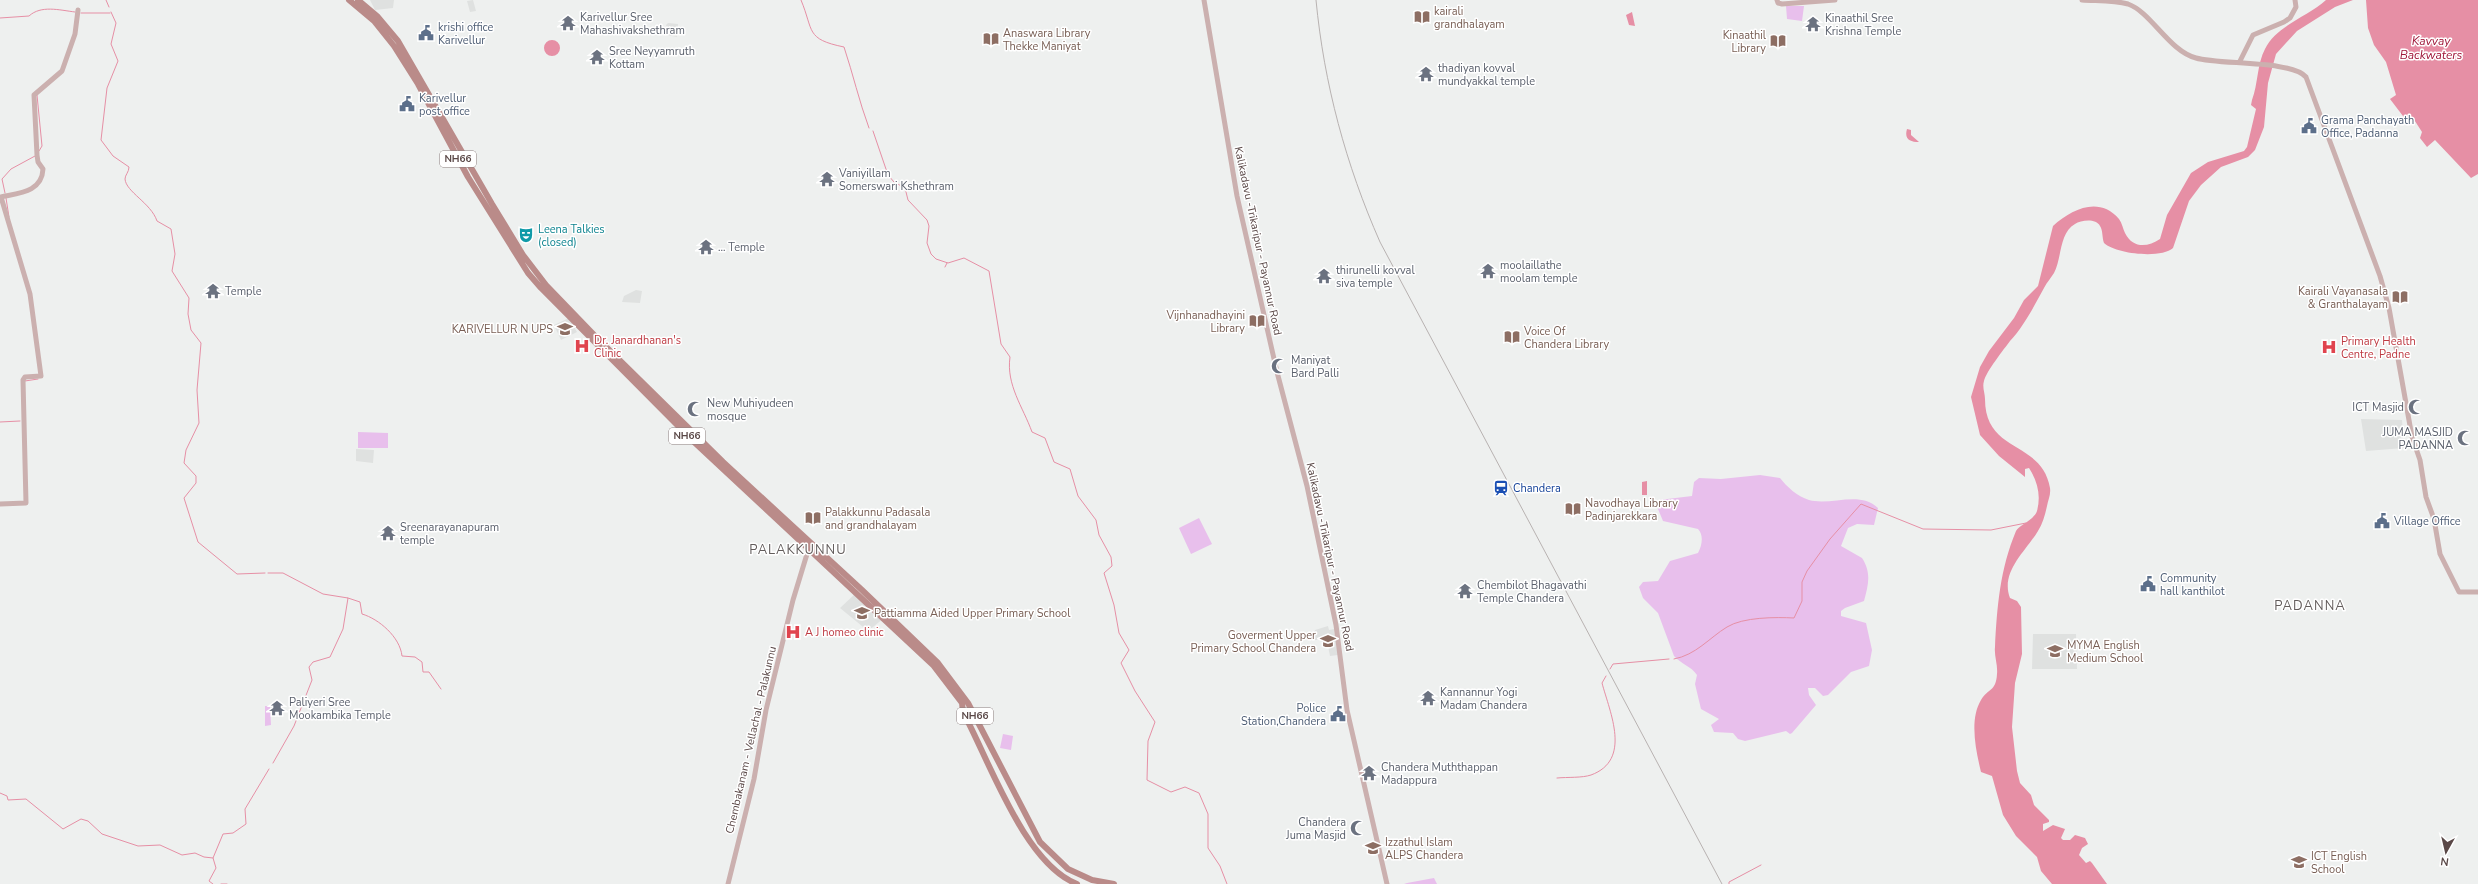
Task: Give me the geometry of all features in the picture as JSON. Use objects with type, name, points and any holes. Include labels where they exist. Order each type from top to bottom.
[{"type":"highway","name":"NH66","points":[[349,0],[359,3],[382,21],[398,42],[534,271],[564,307]]},
{"type":"highway","name":"NH66","points":[[359,3],[394,46],[468,177],[518,257],[533,278],[806,542],[923,648],[958,688],[978,720],[1032,830],[1050,854],[1079,875],[1114,884]]},
{"type":"highway","name":"NH66","points":[[817,552],[945,679],[962,702],[963,712],[1031,845],[1059,874],[1077,884]]},
{"type":"main road","name":"Kalikadavu -Trikaripur - Payannur Road","points":[[1204,0],[1238,197],[1277,372],[1307,486],[1336,625],[1347,710],[1387,884]]},
{"type":"main road","points":[[1777,0],[1778,4],[1835,0]]},
{"type":"main road","points":[[2082,0],[2128,4],[2145,16],[2172,43],[2196,58],[2240,61],[2288,70],[2303,75],[2308,82],[2380,276],[2389,308],[2412,437],[2420,460],[2426,497],[2434,519],[2440,554],[2459,592],[2478,592]]},
{"type":"main road","points":[[2240,61],[2253,34],[2290,18],[2296,7],[2295,0]]},
{"type":"main road","points":[[1,504],[26,503],[23,380],[25,377],[41,376],[30,294],[1,197],[26,191],[38,185],[43,175],[43,169],[38,162],[37,155],[34,95],[62,71],[75,34],[78,10]]},
{"type":"main road","name":"Chembakanam - Vellachal - Palakunnu","points":[[728,884],[754,779],[766,710],[793,600],[807,554]]},
{"type":"shaded area","points":[[370,0],[394,0],[393,8],[375,10]]},
{"type":"shaded area","points":[[473,0],[476,11],[470,12],[467,1]]},
{"type":"shaded area","points":[[1786,6],[1804,6],[1802,21],[1787,19]]},
{"type":"shaded area","points":[[668,23],[678,24],[677,37],[667,35],[666,25]]},
{"type":"shaded area","points":[[636,290],[642,291],[640,303],[622,302],[624,296]]},
{"type":"shaded area","name":"KARIVELLUR N UPS","points":[[569,318],[577,332],[561,340],[554,325]]},
{"type":"shaded area","name":"Primary Health Centre, Padne","points":[[2327,340],[2332,341],[2331,346],[2338,347],[2339,351],[2333,353],[2323,351]]},
{"type":"shaded area","points":[[2361,419],[2402,420],[2404,448],[2366,451]]},
{"type":"shaded area","points":[[358,432],[388,433],[388,448],[358,448]]},
{"type":"shaded area","points":[[356,449],[374,450],[373,463],[356,461]]},
{"type":"shaded area","points":[[1760,475],[1780,478],[1793,491],[1809,500],[1863,500],[1878,508],[1874,525],[1857,524],[1848,528],[1841,546],[1862,558],[1867,569],[1868,580],[1864,601],[1845,608],[1841,611],[1841,616],[1866,623],[1872,650],[1869,666],[1851,672],[1828,695],[1823,696],[1815,688],[1808,688],[1809,695],[1816,705],[1792,733],[1790,734],[1786,731],[1745,741],[1738,739],[1733,733],[1714,732],[1711,725],[1719,719],[1701,709],[1695,684],[1697,675],[1692,669],[1674,656],[1658,613],[1643,598],[1639,587],[1643,582],[1658,581],[1670,561],[1698,553],[1701,547],[1702,537],[1698,529],[1663,521],[1658,509],[1659,500],[1692,496],[1694,482],[1699,478],[1721,479]]},
{"type":"shaded area","points":[[1199,518],[1212,544],[1191,554],[1179,528]]},
{"type":"shaded area","name":"Pattiamma Aided Upper Primary School","points":[[856,593],[884,618],[868,631],[840,608]]},
{"type":"shaded area","name":"Goverment Upper Primary School Chandera","points":[[1328,626],[1329,630],[1334,629],[1338,655],[1330,656],[1328,646],[1320,640],[1313,640],[1315,630]]},
{"type":"shaded area","name":"MYMA English Medium School","points":[[2033,634],[2076,634],[2077,669],[2032,669]]},
{"type":"shaded area","points":[[265,706],[270,706],[271,725],[265,726]]},
{"type":"shaded area","points":[[1003,734],[1013,736],[1011,750],[1000,748]]},
{"type":"shaded area","points":[[1434,878],[1437,884],[1404,884],[1407,883]]},
{"type":"water","points":[[2326,0],[2353,0],[2335,7],[2297,31],[2276,54],[2268,83],[2264,127],[2255,150],[2248,157],[2221,167],[2201,185],[2189,201],[2173,248],[2159,253],[2149,254],[2138,254],[2118,250],[2104,243],[2101,228],[2098,223],[2084,221],[2075,224],[2066,233],[2063,240],[2057,267],[2054,273],[2045,286],[2033,309],[1988,372],[1983,383],[1987,417],[1994,429],[2003,439],[2026,453],[2036,462],[2045,473],[2050,488],[2045,516],[2041,525],[2033,539],[2016,562],[2008,579],[2010,598],[2017,601],[2021,607],[2022,654],[2015,683],[2012,727],[2017,771],[2020,783],[2031,795],[2034,805],[2049,820],[2049,822],[2043,824],[2043,831],[2053,825],[2065,829],[2061,838],[2063,840],[2070,840],[2075,835],[2085,838],[2088,844],[2082,848],[2079,855],[2086,863],[2090,861],[2092,863],[2107,884],[2052,884],[2041,871],[2037,857],[2016,836],[2003,815],[1992,776],[1981,772],[1977,755],[1974,726],[1977,708],[1984,696],[1993,687],[1996,680],[1997,671],[1995,650],[1997,617],[2000,588],[2006,560],[2016,531],[2035,514],[2039,500],[2037,484],[2029,468],[2025,469],[2025,477],[1999,456],[1980,435],[1971,397],[1980,367],[1989,351],[2014,318],[2024,300],[2038,286],[2053,226],[2060,220],[2077,210],[2094,207],[2103,208],[2111,212],[2119,219],[2125,233],[2132,242],[2141,245],[2151,244],[2160,239],[2167,215],[2191,173],[2208,162],[2244,151],[2247,147],[2256,109],[2251,105],[2260,61],[2265,49],[2276,34]]},
{"type":"water","name":"Kavvay Backwaters","points":[[2366,0],[2478,0],[2478,174],[2471,178],[2435,140],[2427,147],[2420,138],[2422,132],[2413,118],[2406,120],[2390,99],[2396,95],[2386,62],[2374,45],[2368,28]]},
{"type":"water","points":[[1632,12],[1635,26],[1629,25],[1626,15]]},
{"type":"water","points":[[549,40],[555,40],[560,45],[558,54],[555,56],[549,56],[544,51],[544,45]]},
{"type":"water","points":[[1907,129],[1911,130],[1911,135],[1919,142],[1907,138]]},
{"type":"water","points":[[1647,481],[1647,495],[1642,495],[1642,482]]},
{"type":"waterway","points":[[106,0],[109,7]]},
{"type":"waterway","points":[[801,0],[810,26],[817,37],[831,44],[844,47],[869,128]]},
{"type":"waterway","points":[[0,18],[29,16],[39,10],[45,9],[75,12]]},
{"type":"waterway","points":[[111,12],[116,23],[111,44],[118,61],[107,88],[101,140],[113,156],[129,167],[125,179],[126,184],[150,209],[157,221],[171,229],[175,254],[172,271],[189,298],[188,314],[191,330],[201,343],[197,390],[199,423],[186,450],[184,463],[196,476],[196,483],[184,498],[198,542],[237,574],[265,573]]},
{"type":"waterway","points":[[81,13],[110,13]]},
{"type":"waterway","points":[[37,95],[42,146],[39,151]]},
{"type":"waterway","points":[[873,131],[888,175],[894,182],[905,188],[908,200],[927,220],[929,226],[927,243],[931,254],[936,259],[948,263],[964,258],[989,271],[1001,344],[1010,357],[1010,377],[1016,396],[1032,432],[1045,438],[1054,462],[1070,469],[1078,496],[1096,520],[1099,535],[1111,557],[1112,566],[1104,573],[1114,605],[1119,633],[1129,650],[1121,663],[1135,691],[1155,722],[1148,741],[1147,780],[1171,792],[1185,787],[1199,793],[1208,814],[1208,848],[1220,866],[1227,884]]},
{"type":"waterway","points":[[5,193],[2,179],[11,169],[35,156]]},
{"type":"waterway","points":[[6,198],[9,217]]},
{"type":"waterway","points":[[945,267],[947,263]]},
{"type":"waterway","points":[[25,381],[38,379]]},
{"type":"waterway","points":[[0,422],[20,421]]},
{"type":"waterway","points":[[1674,659],[1689,654],[1720,631],[1742,621],[1760,618],[1794,618],[1802,601],[1802,582],[1807,571],[1830,539],[1861,504],[1923,529],[1991,530],[2026,523]]},
{"type":"waterway","points":[[268,573],[283,573],[323,594],[348,598],[343,629],[330,657],[313,662],[309,667],[312,680],[294,726],[273,763]]},
{"type":"waterway","points":[[348,598],[360,602],[362,614],[369,616],[382,624],[388,630],[397,642],[402,656],[415,657],[422,662],[423,672],[429,672],[441,689]]},
{"type":"waterway","points":[[1610,669],[1613,664],[1669,659]]},
{"type":"waterway","points":[[1557,778],[1591,775],[1604,768],[1611,759],[1615,747],[1615,735],[1613,721],[1602,683],[1606,676]]},
{"type":"waterway","points":[[213,884],[209,881],[216,868],[213,858],[223,834],[233,833],[246,824],[245,809],[269,769]]},
{"type":"waterway","points":[[0,793],[7,796],[8,800],[26,799],[63,829],[81,819],[88,821],[102,834],[138,846],[160,845],[182,855],[195,853],[204,857],[213,858]]},
{"type":"waterway","points":[[1729,884],[1729,882],[1761,865]]},
{"type":"waterway","points":[[221,884],[227,884]]},
{"type":"railway","points":[[1316,0],[1325,62],[1338,124],[1357,184],[1380,242],[1722,884]]},
{"type":"place","name":"kairali grandhalayam","points":[[1422,17]]},
{"type":"place","name":"Karivellur Sree Mahashivakshethram","points":[[568,23]]},
{"type":"place","name":"Kinaathil Sree Krishna Temple","points":[[1813,24]]},
{"type":"place","name":"krishi office Karivellur","points":[[426,33]]},
{"type":"place","name":"Anaswara Library Thekke Maniyat","points":[[991,39]]},
{"type":"place","name":"Kinaathil Library","points":[[1778,41]]},
{"type":"place","name":"Sree Neyyamruth Kottam","points":[[597,57]]},
{"type":"place","name":"thadiyan kovval mundyakkal temple","points":[[1426,74]]},
{"type":"place","name":"Karivellur post office","points":[[407,104]]},
{"type":"place","name":"Grama Panchayath Office, Padanna","points":[[2309,126]]},
{"type":"place","name":"Vaniyillam Somerswari Kshethram","points":[[827,179]]},
{"type":"place","name":"Leena Talkies (closed)","points":[[526,235]]},
{"type":"place","name":"... Temple","points":[[706,247]]},
{"type":"place","name":"moolaillathe moolam temple","points":[[1488,271]]},
{"type":"place","name":"thirunelli kovval siva temple","points":[[1324,276]]},
{"type":"place","name":"Temple","points":[[213,291]]},
{"type":"place","name":"Kairali Vayanasala & Granthalayam","points":[[2400,297]]},
{"type":"place","name":"Vijnhanadhayini Library","points":[[1257,321]]},
{"type":"place","name":"KARIVELLUR N UPS","points":[[565,329]]},
{"type":"place","name":"Voice Of Chandera Library","points":[[1512,337]]},
{"type":"place","name":"Dr. Janardhanan's Clinic","points":[[582,346]]},
{"type":"place","name":"Primary Health Centre, Padne","points":[[2329,347]]},
{"type":"place","name":"Maniyat Bard Palli","points":[[1279,366]]},
{"type":"place","name":"ICT Masjid","points":[[2416,407]]},
{"type":"place","name":"New Muhiyudeen mosque","points":[[695,409]]},
{"type":"place","name":"JUMA MASJID PADANNA","points":[[2465,438]]},
{"type":"place","name":"Chandera","points":[[1501,488]]},
{"type":"place","name":"Navodhaya Library Padinjarekkara","points":[[1573,509]]},
{"type":"place","name":"Palakkunnu Padasala and grandhalayam","points":[[813,518]]},
{"type":"place","name":"Village Office","points":[[2382,521]]},
{"type":"place","name":"Sreenarayanapuram temple","points":[[388,533]]},
{"type":"place","name":"Community hall kanthilot","points":[[2148,584]]},
{"type":"place","name":"Chembilot Bhagavathi Temple Chandera","points":[[1465,591]]},
{"type":"place","name":"Pattiamma Aided Upper Primary School","points":[[862,613]]},
{"type":"place","name":"A J homeo clinic","points":[[793,632]]},
{"type":"place","name":"Goverment Upper Primary School Chandera","points":[[1328,641]]},
{"type":"place","name":"MYMA English Medium School","points":[[2055,651]]},
{"type":"place","name":"Kannannur Yogi Madam Chandera","points":[[1428,698]]},
{"type":"place","name":"Paliyeri Sree Mookambika Temple","points":[[277,708]]},
{"type":"place","name":"Police Station,Chandera","points":[[1338,714]]},
{"type":"place","name":"Chandera Muththappan Madappura","points":[[1369,773]]},
{"type":"place","name":"Chandera Juma Masjid","points":[[1358,828]]},
{"type":"place","name":"Izzathul Islam ALPS Chandera","points":[[1373,848]]},
{"type":"place","name":"ICT English School","points":[[2299,862]]},
{"type":"district","name":"PALAKKUNNU","points":[[798,550]]},
{"type":"district","name":"PADANNA","points":[[2310,606]]}]
